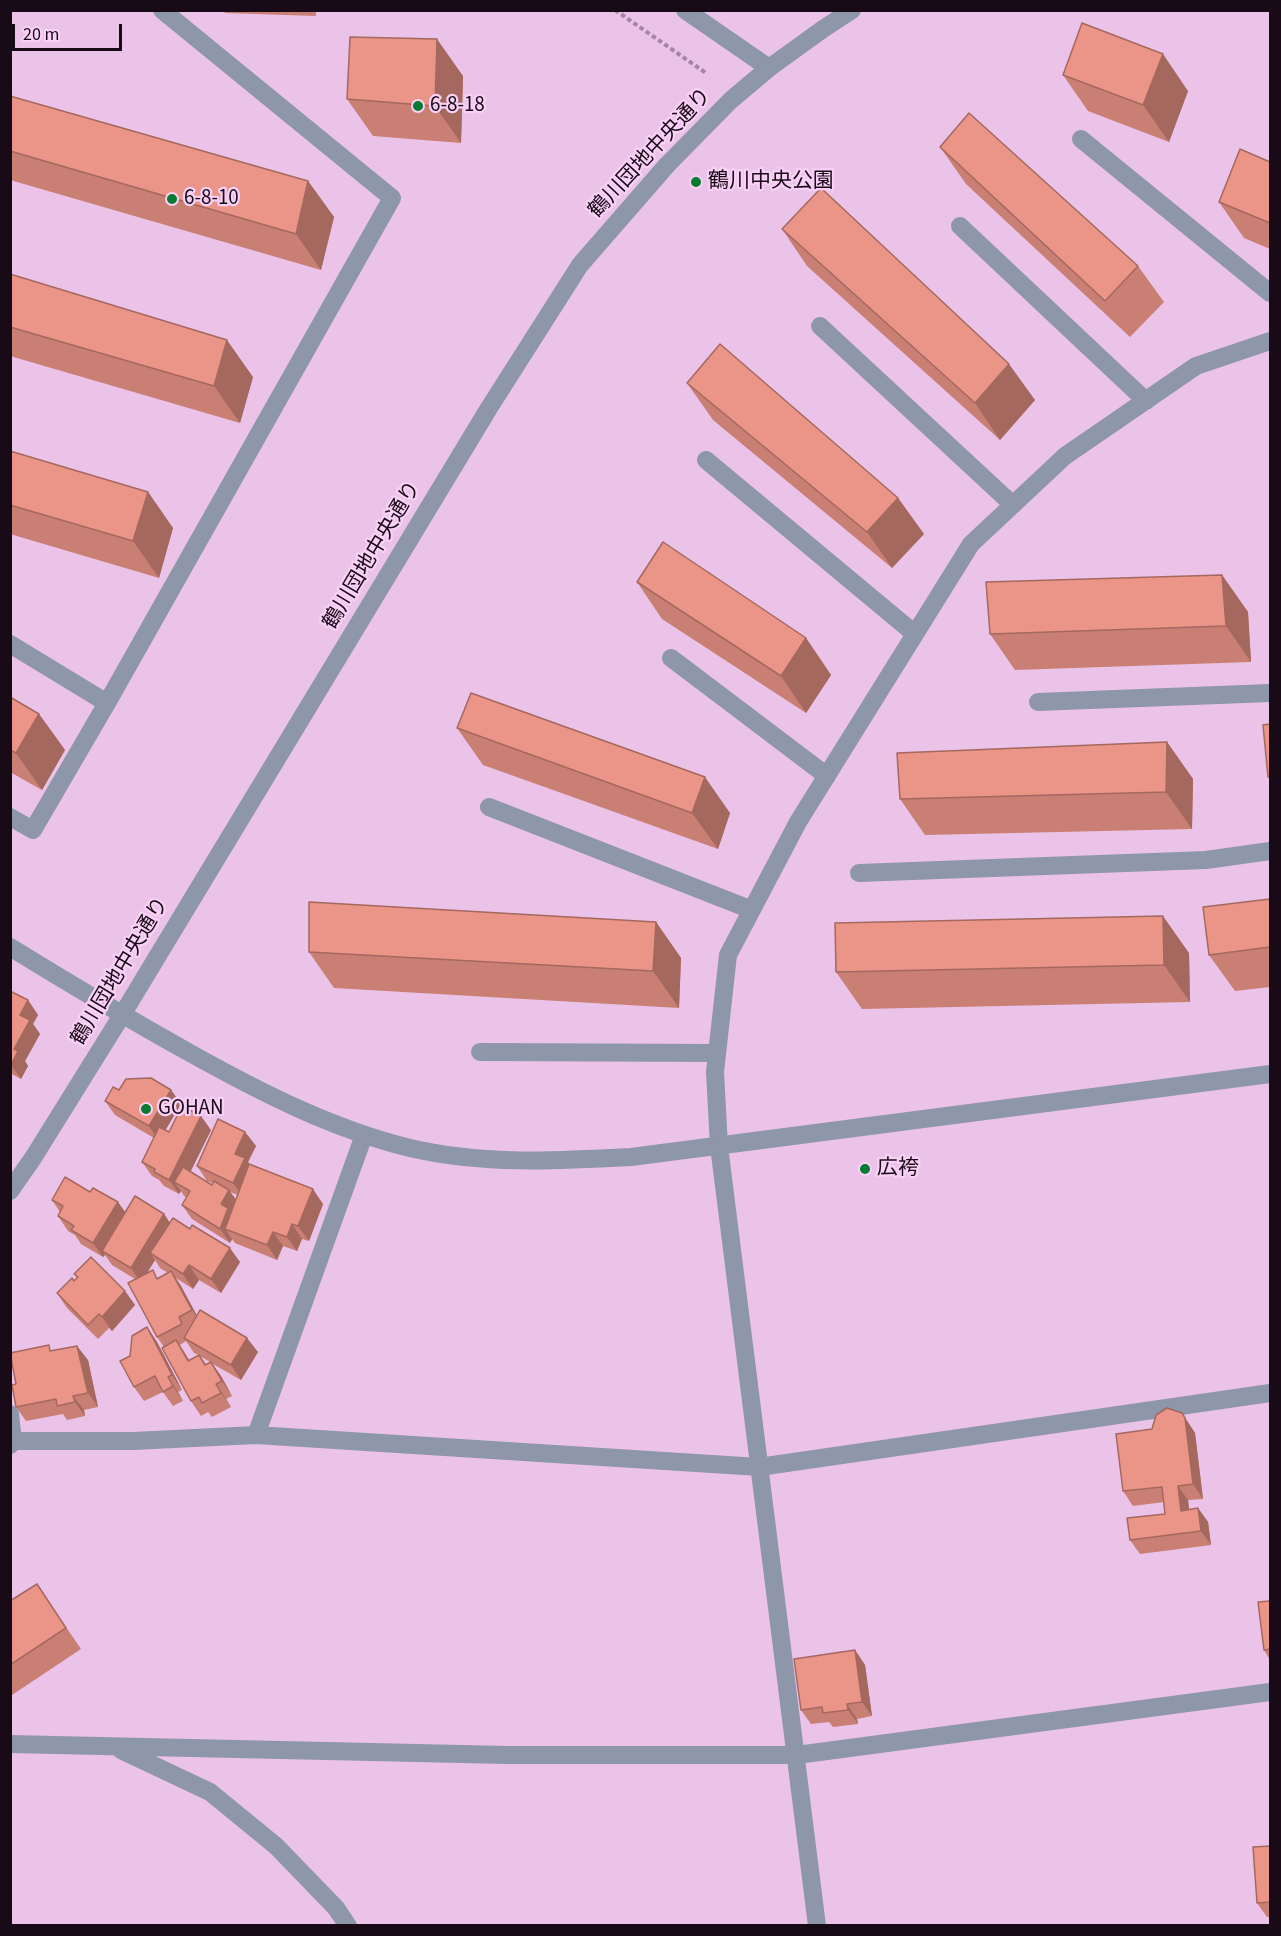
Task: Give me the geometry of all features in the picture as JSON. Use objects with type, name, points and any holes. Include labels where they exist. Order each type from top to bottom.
[{"type":"street","points":[[10,817],[33,830],[392,198],[162,10]]},
{"type":"street","points":[[685,10],[769,68]]},
{"type":"street","name":"鶴川団地中央通り","points":[[10,1191],[122,1015],[482,418],[580,266],[667,165],[731,100],[769,68],[852,10]]},
{"type":"street","points":[[1081,139],[1270,293]]},
{"type":"street","points":[[960,226],[1146,401]]},
{"type":"street","points":[[820,326],[1013,505]]},
{"type":"street","points":[[817,1926],[719,1146],[715,1072],[728,955],[798,822],[971,544],[1065,456],[1196,366],[1270,341]]},
{"type":"street","points":[[706,460],[915,634]]},
{"type":"street","points":[[10,644],[107,703]]},
{"type":"street","points":[[671,658],[827,776]]},
{"type":"street","points":[[1038,702],[1270,693]]},
{"type":"street","points":[[489,807],[752,910]]},
{"type":"street","points":[[859,873],[1206,860],[1270,851]]},
{"type":"street","points":[[10,947],[122,1015],[234,1078],[288,1105],[364,1135],[412,1148],[482,1159],[544,1162],[631,1157],[1270,1074]]},
{"type":"street","points":[[480,1052],[717,1053]]},
{"type":"street","points":[[256,1435],[364,1135]]},
{"type":"street","points":[[10,1414],[12,1443],[133,1441],[256,1435],[759,1467],[1270,1393]]},
{"type":"street","points":[[10,1744],[507,1755],[797,1755],[1270,1692]]},
{"type":"street","points":[[114,1746],[210,1792],[276,1846],[336,1908],[348,1926]]},
{"type":"path","points":[[615,10],[706,73]]},
{"type":"building","points":[[1082,23],[1163,54],[1143,105],[1063,75]]},
{"type":"building","points":[[350,37],[437,39],[435,106],[347,99]]},
{"type":"building","points":[[10,96],[308,181],[296,234],[10,151]]},
{"type":"building","points":[[969,113],[1138,266],[1105,301],[940,147]]},
{"type":"building","points":[[1240,149],[1270,162],[1270,223],[1219,202]]},
{"type":"building","points":[[821,188],[1009,364],[975,403],[782,229]]},
{"type":"building","points":[[10,274],[227,340],[214,386],[10,327]]},
{"type":"building","points":[[720,344],[898,498],[867,532],[687,383]]},
{"type":"building","points":[[10,451],[148,492],[133,541],[10,505]]},
{"type":"building","points":[[663,542],[806,638],[781,676],[637,582]]},
{"type":"building","points":[[1222,575],[1226,626],[990,634],[986,582]]},
{"type":"building","points":[[471,693],[705,777],[692,813],[457,728]]},
{"type":"building","points":[[10,697],[39,714],[16,753],[10,750]]},
{"type":"building","points":[[1270,724],[1270,777],[1268,777],[1263,725]]},
{"type":"building","points":[[1167,742],[1166,792],[900,799],[897,753]]},
{"type":"building","points":[[1270,899],[1270,947],[1209,955],[1203,907]]},
{"type":"building","points":[[309,902],[656,922],[653,971],[309,952]]},
{"type":"building","points":[[1163,916],[1164,965],[836,972],[835,923]]},
{"type":"building","points":[[10,991],[28,1000],[20,1015],[30,1020],[14,1049],[18,1051],[11,1065],[10,1064]]},
{"type":"building","points":[[151,1078],[171,1090],[149,1126],[105,1101],[113,1087],[119,1090],[126,1079]]},
{"type":"building","points":[[182,1106],[201,1116],[169,1180],[142,1162],[159,1127],[169,1132]]},
{"type":"building","points":[[218,1119],[245,1132],[235,1154],[245,1158],[233,1183],[197,1166]]},
{"type":"building","points":[[249,1164],[313,1189],[298,1226],[292,1224],[287,1237],[273,1232],[267,1245],[225,1229]]},
{"type":"building","points":[[183,1167],[212,1185],[214,1181],[229,1190],[221,1204],[228,1208],[220,1229],[182,1205],[190,1191],[174,1182]]},
{"type":"building","points":[[65,1177],[90,1192],[93,1188],[118,1202],[93,1243],[71,1230],[74,1226],[58,1216],[63,1206],[52,1200]]},
{"type":"building","points":[[135,1196],[164,1214],[131,1268],[102,1251]]},
{"type":"building","points":[[173,1218],[190,1229],[192,1225],[230,1248],[211,1279],[189,1265],[183,1274],[150,1253]]},
{"type":"building","points":[[91,1257],[125,1291],[102,1317],[99,1314],[88,1325],[57,1293],[72,1278],[74,1281],[78,1277],[74,1274]]},
{"type":"building","points":[[153,1270],[157,1279],[171,1271],[192,1310],[179,1317],[182,1324],[157,1337],[128,1283]]},
{"type":"building","points":[[200,1310],[247,1338],[231,1365],[184,1338]]},
{"type":"building","points":[[147,1327],[172,1375],[168,1377],[173,1386],[163,1392],[155,1376],[134,1387],[120,1361],[130,1356],[132,1336]]},
{"type":"building","points":[[176,1340],[188,1361],[199,1355],[205,1365],[211,1362],[222,1381],[216,1384],[221,1393],[202,1403],[199,1397],[191,1401],[162,1348]]},
{"type":"building","points":[[49,1345],[50,1351],[77,1346],[88,1393],[73,1396],[75,1402],[57,1406],[56,1399],[16,1407],[12,1385],[16,1384],[10,1353]]},
{"type":"building","points":[[1167,1408],[1182,1413],[1185,1418],[1193,1484],[1178,1486],[1181,1511],[1198,1508],[1201,1531],[1130,1540],[1127,1518],[1165,1514],[1162,1487],[1123,1491],[1116,1434],[1152,1429],[1156,1415]]},
{"type":"building","points":[[37,1584],[66,1628],[10,1665],[10,1601]]},
{"type":"building","points":[[1270,1601],[1270,1649],[1264,1650],[1258,1602]]},
{"type":"building","points":[[855,1650],[862,1702],[847,1704],[848,1710],[823,1713],[822,1707],[801,1710],[794,1659]]},
{"type":"building","points":[[1270,1846],[1270,1902],[1257,1903],[1253,1847]]},
{"type":"place","name":"6-8-18","points":[[418,106]]},
{"type":"place","name":"鶴川中央公園","points":[[696,182]]},
{"type":"place","name":"6-8-10","points":[[172,199]]},
{"type":"place","name":"GOHAN","points":[[146,1109]]},
{"type":"place","name":"広袴","points":[[865,1169]]}]
